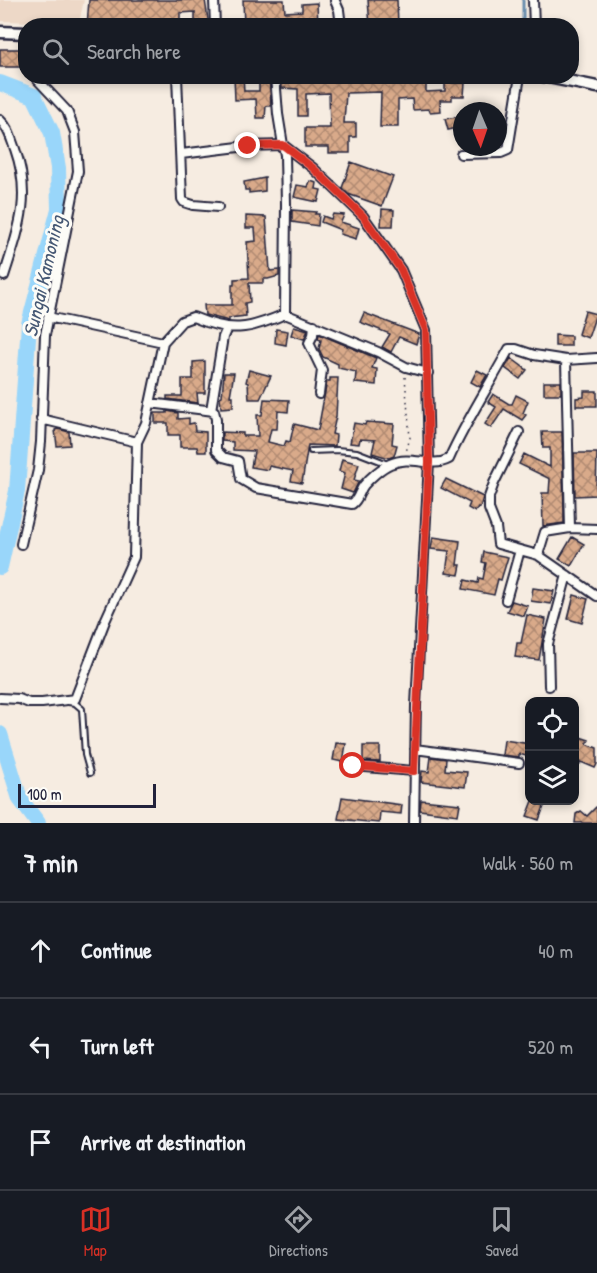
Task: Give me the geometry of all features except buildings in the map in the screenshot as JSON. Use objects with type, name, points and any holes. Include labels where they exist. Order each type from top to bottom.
[{"type":"main road","points":[[0,32],[18,35]]},
{"type":"main road","points":[[579,83],[597,87]]},
{"type":"street","points":[[214,0],[215,18]]},
{"type":"street","points":[[533,0],[534,18]]},
{"type":"street","points":[[335,1],[340,18]]},
{"type":"street","points":[[21,544],[38,470],[45,335],[78,171],[75,132],[67,111],[42,84]]},
{"type":"street","points":[[177,84],[184,202],[218,207]]},
{"type":"street","points":[[276,84],[285,155],[285,314]]},
{"type":"street","points":[[507,150],[519,84]]},
{"type":"street","points":[[0,120],[9,132],[24,187],[22,217],[4,276]]},
{"type":"street","points":[[181,154],[248,146],[283,145],[313,168],[363,216],[401,270],[426,330],[429,462],[414,749],[414,823]]},
{"type":"street","points":[[0,698],[19,699],[29,703],[64,702],[75,699],[105,621],[134,557],[137,442],[146,423],[163,342],[182,321],[193,317],[216,326],[244,327],[285,314],[378,352],[406,367],[428,373]]},
{"type":"street","points":[[48,317],[163,342]]},
{"type":"street","points":[[314,325],[314,335],[309,343],[322,370],[319,394]]},
{"type":"street","points":[[211,410],[223,337],[227,328]]},
{"type":"street","points":[[150,403],[214,411],[216,450],[223,458],[238,461],[241,469],[240,477],[256,488],[352,504],[357,501],[363,486],[389,465],[405,459],[429,462],[449,459],[466,424],[509,349],[566,360],[597,358]]},
{"type":"street","points":[[566,360],[570,528]]},
{"type":"street","points":[[41,419],[137,442]]},
{"type":"street","points":[[519,432],[494,483],[489,504],[498,544],[538,555],[597,596]]},
{"type":"street","points":[[538,555],[545,532],[570,528],[597,529]]},
{"type":"street","points":[[506,600],[520,550]]},
{"type":"street","points":[[549,686],[548,644],[567,575]]},
{"type":"street","points":[[414,749],[519,763]]},
{"type":"street","points":[[353,766],[414,771]]},
{"type":"lane","points":[[311,451],[357,452],[389,465]]},
{"type":"lane","points":[[64,702],[75,703],[82,709],[85,755],[90,772]]},
{"type":"path","points":[[405,459],[410,438],[407,425],[406,367]]},
{"type":"shaded area","points":[[0,0],[84,0],[80,18],[18,18],[18,21],[0,21]]},
{"type":"waterway","points":[[523,0],[523,18]]},
{"type":"waterway","name":"Sungai Kamoning","points":[[0,83],[34,96],[52,133],[58,168],[59,209],[29,324],[17,491],[0,567]]},
{"type":"waterway","name":"Sungai Kamoning","points":[[0,734],[20,799],[38,823]]},
{"type":"route","points":[[248,146],[283,145],[313,168],[363,216],[401,270],[426,330],[429,462],[414,771],[353,766]]}]
